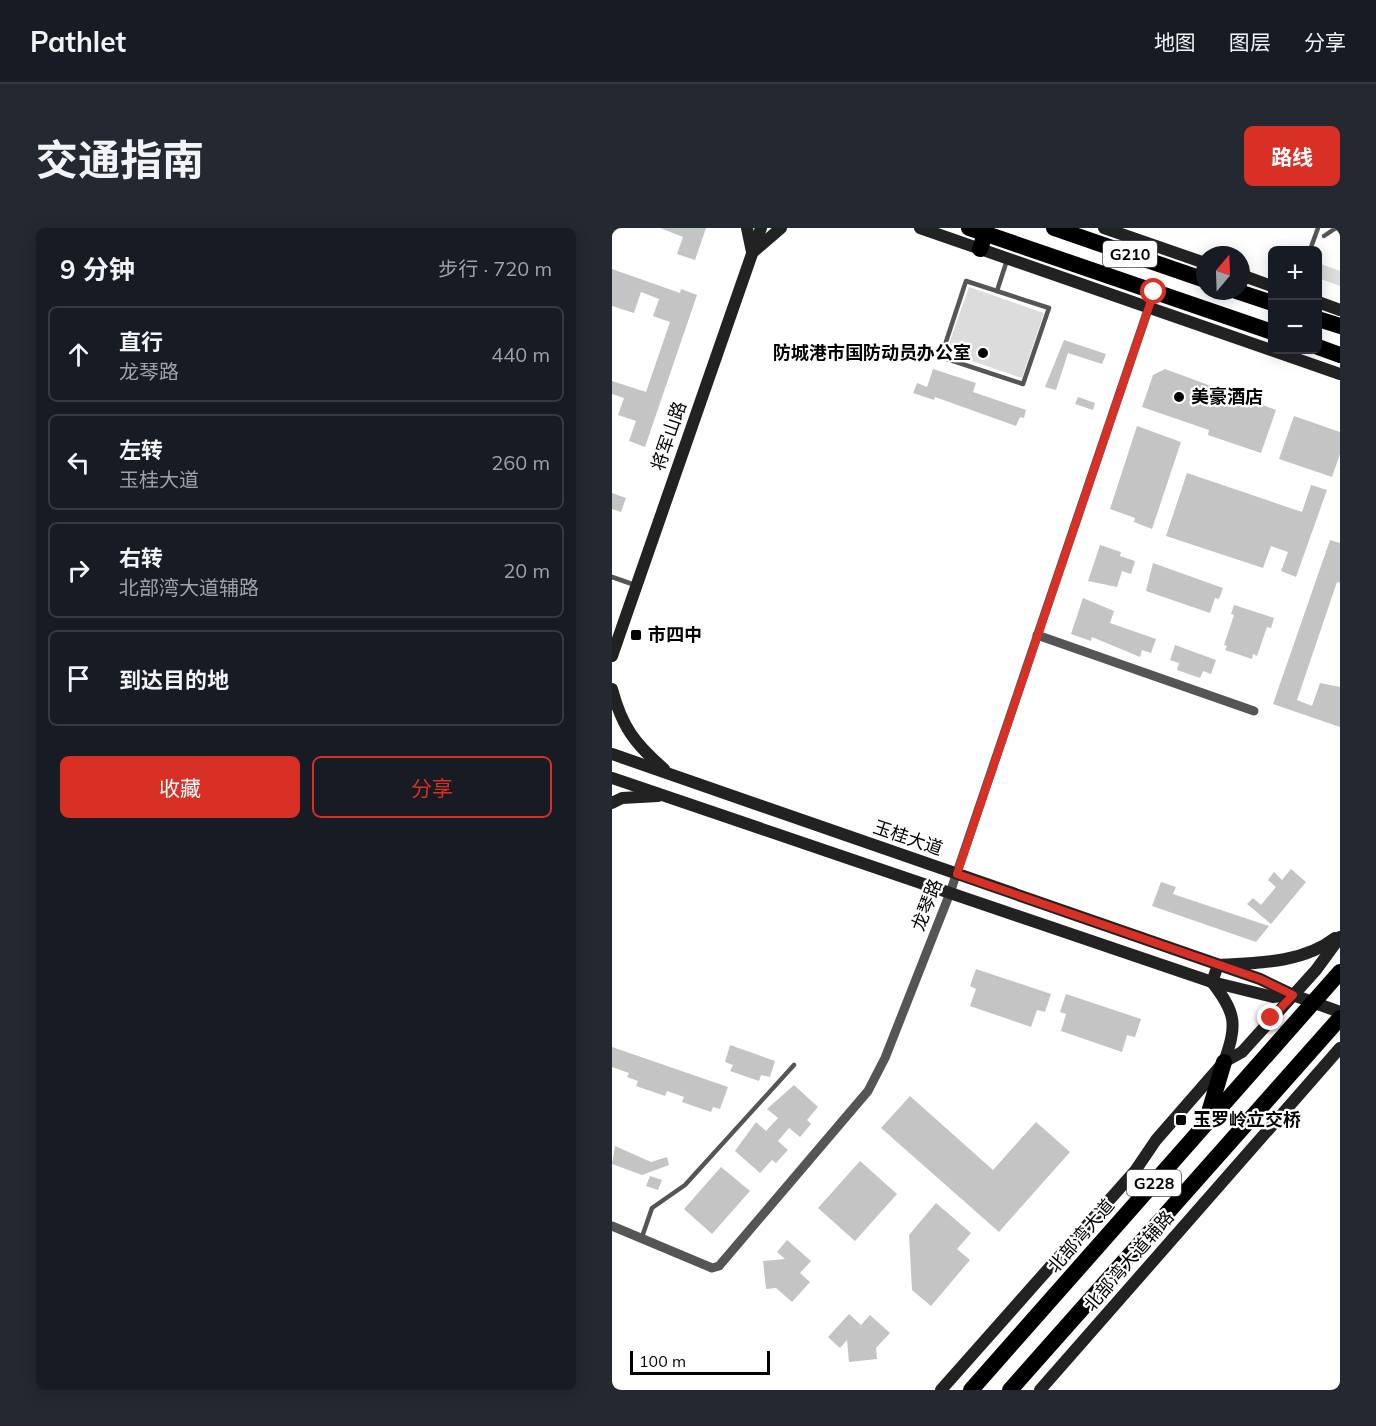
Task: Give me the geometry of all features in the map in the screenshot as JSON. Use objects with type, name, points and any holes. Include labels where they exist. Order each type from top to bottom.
[{"type":"highway","name":"G210","points":[[1054,228],[1196,277]]},
{"type":"highway","name":"G210","points":[[978,237],[1151,300],[1268,331]]},
{"type":"highway","points":[[1250,296],[1268,302]]},
{"type":"highway","points":[[1322,321],[1340,326]]},
{"type":"highway","points":[[1322,349],[1340,355]]},
{"type":"highway","name":"北部湾大道","points":[[971,1390],[1340,972]]},
{"type":"highway","name":"G228","points":[[1010,1390],[1340,1018]]},
{"type":"highway","points":[[1206,1124],[1224,1062]]},
{"type":"main road","points":[[747,228],[752,253],[781,228]]},
{"type":"main road","name":"将军山路","points":[[612,656],[761,228]]},
{"type":"main road","points":[[920,228],[978,237],[1008,258],[1151,300],[1340,374]]},
{"type":"main road","points":[[1104,228],[1196,260]]},
{"type":"main road","points":[[1250,278],[1268,285]]},
{"type":"main road","points":[[1322,304],[1340,310]]},
{"type":"main road","points":[[612,689],[625,729],[642,750],[670,774]]},
{"type":"main road","name":"玉桂大道","points":[[612,754],[1260,979],[1293,995],[1340,1012]]},
{"type":"main road","name":"玉桂大道","points":[[612,778],[1212,982],[1273,997],[1293,995]]},
{"type":"main road","points":[[612,803],[622,798],[664,796]]},
{"type":"main road","points":[[1224,1062],[1234,1023],[1229,1004],[1212,982],[1218,965],[1276,961],[1326,945],[1340,936]]},
{"type":"main road","points":[[941,1390],[1135,1171],[1156,1140],[1224,1062],[1242,1052],[1316,970],[1340,936]]},
{"type":"main road","name":"北部湾大道辅路","points":[[1040,1390],[1340,1048]]},
{"type":"street","name":"龙琴路","points":[[642,1237],[712,1268],[719,1266],[868,1091],[885,1058],[957,874],[1151,300]]},
{"type":"street","points":[[1037,635],[1254,711]]},
{"type":"street","points":[[612,1226],[642,1237]]},
{"type":"lane","points":[[1311,246],[1317,228]]},
{"type":"lane","points":[[1324,236],[1336,228]]},
{"type":"lane","points":[[997,291],[1008,258]]},
{"type":"lane","points":[[966,281],[997,291],[1049,309],[1023,384],[941,357],[966,281]]},
{"type":"lane","points":[[612,577],[637,585]]},
{"type":"lane","points":[[642,1237],[652,1208],[685,1185],[794,1065]]},
{"type":"shaded area","points":[[1322,264],[1340,271],[1340,286],[1322,279]]},
{"type":"shaded area","points":[[969,287],[1044,313],[1022,378],[946,352]]},
{"type":"building","points":[[660,228],[706,228],[695,260],[677,254],[683,237]]},
{"type":"building","points":[[612,269],[680,293],[681,289],[697,295],[645,447],[629,441],[636,421],[618,415],[624,398],[612,394],[612,381],[646,392],[670,322],[653,316],[659,299],[641,292],[634,313],[612,306]]},
{"type":"building","points":[[1064,340],[1106,354],[1102,364],[1068,353],[1056,390],[1045,387]]},
{"type":"building","points":[[933,369],[976,383],[973,392],[1026,410],[1024,418],[1020,417],[1016,426],[935,397],[934,400],[913,393],[917,383],[927,387]]},
{"type":"building","points":[[1165,369],[1276,410],[1261,453],[1208,435],[1209,430],[1142,407],[1153,375]]},
{"type":"building","points":[[1078,397],[1095,403],[1093,410],[1075,404]]},
{"type":"building","points":[[1294,416],[1340,432],[1340,454],[1332,477],[1279,459]]},
{"type":"building","points":[[1137,426],[1181,442],[1152,529],[1134,522],[1135,518],[1110,509]]},
{"type":"building","points":[[1187,473],[1302,512],[1311,485],[1327,490],[1296,577],[1281,571],[1288,552],[1271,546],[1263,568],[1166,536]]},
{"type":"building","points":[[612,493],[626,498],[621,512],[612,509]]},
{"type":"building","points":[[1330,540],[1340,543],[1340,583],[1337,582],[1297,700],[1312,706],[1320,683],[1340,687],[1340,727],[1273,704]]},
{"type":"building","points":[[1100,545],[1121,552],[1120,556],[1135,561],[1131,574],[1122,571],[1117,587],[1088,581]]},
{"type":"building","points":[[1153,563],[1223,588],[1219,599],[1215,598],[1210,613],[1146,591]]},
{"type":"building","points":[[1083,598],[1114,611],[1110,623],[1156,639],[1151,653],[1142,650],[1140,657],[1092,637],[1091,641],[1071,634]]},
{"type":"building","points":[[1234,605],[1274,618],[1271,628],[1267,627],[1257,656],[1253,654],[1252,659],[1225,650],[1227,646],[1224,645],[1234,615],[1231,614]]},
{"type":"building","points":[[1175,645],[1216,660],[1211,674],[1203,671],[1200,678],[1177,670],[1179,663],[1170,660]]},
{"type":"building","points":[[1291,869],[1306,882],[1271,924],[1247,904],[1253,898],[1261,905],[1276,887],[1268,880],[1274,872],[1282,880]]},
{"type":"building","points":[[1161,882],[1176,887],[1173,894],[1269,926],[1256,942],[1152,906]]},
{"type":"building","points":[[976,969],[1051,994],[1045,1012],[1037,1010],[1031,1027],[970,1006],[976,989],[970,986]]},
{"type":"building","points":[[1066,994],[1141,1019],[1135,1037],[1127,1035],[1122,1052],[1061,1031],[1066,1014],[1060,1012]]},
{"type":"building","points":[[730,1045],[775,1061],[770,1077],[761,1075],[759,1081],[730,1071],[733,1065],[725,1062]]},
{"type":"building","points":[[612,1047],[728,1087],[720,1109],[713,1107],[711,1112],[682,1102],[684,1097],[667,1091],[665,1096],[636,1086],[638,1081],[627,1077],[629,1073],[612,1067]]},
{"type":"building","points":[[794,1085],[818,1107],[807,1120],[811,1124],[800,1137],[789,1128],[778,1141],[788,1150],[776,1163],[772,1160],[760,1173],[735,1151],[756,1122],[766,1131],[778,1118],[767,1109]]},
{"type":"building","points":[[910,1096],[993,1170],[1036,1122],[1070,1152],[999,1232],[881,1128]]},
{"type":"building","points":[[615,1146],[651,1162],[667,1157],[669,1165],[642,1175],[612,1164]]},
{"type":"building","points":[[860,1161],[897,1194],[855,1241],[818,1208]]},
{"type":"building","points":[[721,1167],[750,1191],[712,1234],[684,1209]]},
{"type":"building","points":[[650,1176],[662,1180],[658,1190],[646,1186]]},
{"type":"building","points":[[936,1203],[971,1233],[957,1249],[970,1260],[931,1306],[912,1290],[909,1235]]},
{"type":"building","points":[[787,1240],[811,1261],[800,1273],[810,1282],[792,1302],[776,1288],[766,1289],[763,1261],[785,1259],[777,1252]]},
{"type":"building","points":[[849,1314],[861,1325],[870,1315],[890,1333],[876,1348],[877,1359],[849,1362],[847,1340],[840,1348],[828,1337]]},
{"type":"place","name":"防城港市国防动员办公室","points":[[983,353]]},
{"type":"place","name":"美豪酒店","points":[[1179,397]]},
{"type":"place","name":"市四中","points":[[636,635]]},
{"type":"place","name":"玉罗岭立交桥","points":[[1181,1120]]},
{"type":"route","points":[[1154,292],[957,874],[1260,979],[1293,995],[1271,1018]]}]
